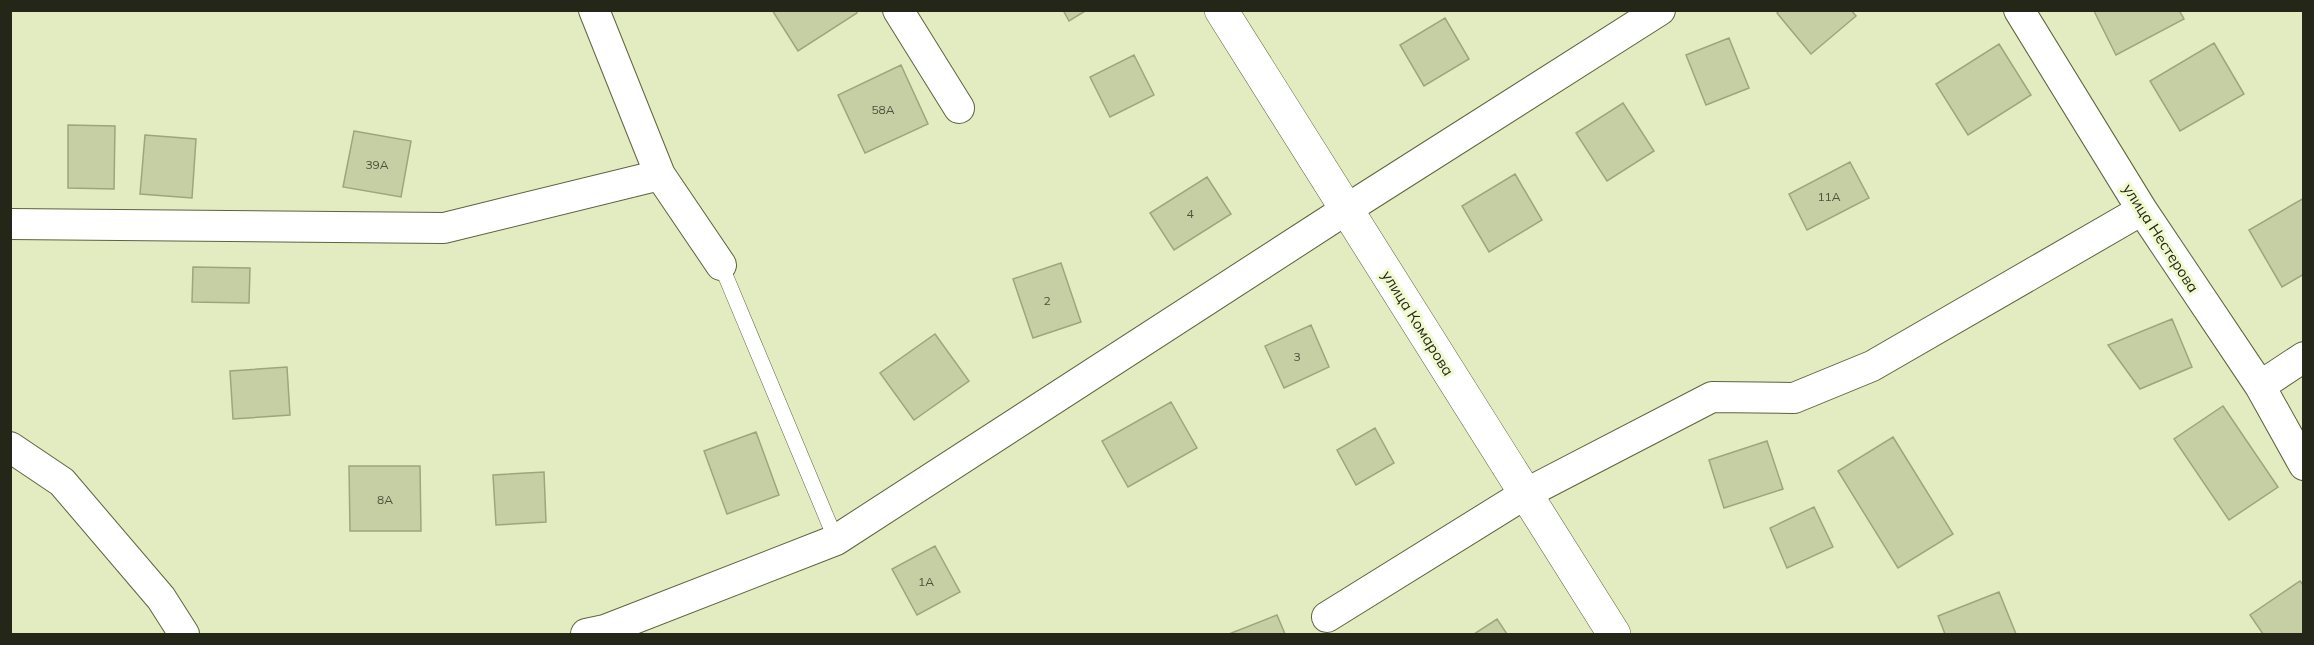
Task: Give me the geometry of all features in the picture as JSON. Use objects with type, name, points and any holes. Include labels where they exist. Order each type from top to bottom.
[{"type":"main road","name":"улица Комарова","points":[[1221,10],[1614,634]]},
{"type":"street","points":[[594,10],[660,175],[721,265]]},
{"type":"street","points":[[898,10],[959,108]]},
{"type":"street","points":[[586,634],[605,630],[836,540],[1347,209],[1660,10]]},
{"type":"street","name":"улица Нестерова","points":[[2019,10],[2142,210],[2260,386],[2304,465]]},
{"type":"street","points":[[10,224],[444,228],[660,175]]},
{"type":"street","points":[[1327,617],[1525,494],[1712,397],[1794,399],[1872,366],[2142,210]]},
{"type":"street","points":[[2260,386],[2304,357]]},
{"type":"street","points":[[10,447],[62,482],[161,598],[184,634]]},
{"type":"lane","points":[[721,265],[836,540]]},
{"type":"building","points":[[772,10],[856,10],[857,13],[798,51]]},
{"type":"building","points":[[1063,10],[1087,10],[1069,21]]},
{"type":"building","points":[[1780,10],[1851,10],[1856,16],[1811,54],[1777,13]]},
{"type":"building","points":[[2179,10],[2184,19],[2116,55],[2094,11]]},
{"type":"building","points":[[1445,18],[1469,59],[1424,86],[1400,45]]},
{"type":"building","points":[[1729,38],[1749,88],[1706,105],[1686,55]]},
{"type":"building","points":[[2214,43],[2244,94],[2180,131],[2150,81]]},
{"type":"building","points":[[1999,44],[2031,95],[1968,135],[1936,84]]},
{"type":"building","points":[[1134,55],[1154,95],[1110,117],[1090,77]]},
{"type":"building","points":[[901,65],[928,124],[865,153],[838,95]]},
{"type":"building","points":[[1623,103],[1654,151],[1607,181],[1576,133]]},
{"type":"building","points":[[68,125],[115,126],[114,189],[68,188]]},
{"type":"building","points":[[354,131],[411,141],[401,197],[343,187]]},
{"type":"building","points":[[145,135],[196,139],[192,198],[140,194]]},
{"type":"building","points":[[1850,162],[1869,198],[1807,230],[1789,194]]},
{"type":"building","points":[[1515,174],[1542,220],[1489,252],[1462,206]]},
{"type":"building","points":[[1207,177],[1231,214],[1174,250],[1150,213]]},
{"type":"building","points":[[2304,198],[2304,274],[2282,287],[2249,230]]},
{"type":"building","points":[[1061,263],[1081,322],[1033,338],[1013,279]]},
{"type":"building","points":[[193,267],[250,268],[249,303],[192,302]]},
{"type":"building","points":[[2172,319],[2192,367],[2140,389],[2108,345]]},
{"type":"building","points":[[1311,325],[1329,367],[1284,388],[1265,346]]},
{"type":"building","points":[[935,334],[969,381],[914,420],[880,373]]},
{"type":"building","points":[[287,367],[290,415],[233,419],[230,371]]},
{"type":"building","points":[[1171,402],[1197,448],[1128,487],[1102,441]]},
{"type":"building","points":[[2223,406],[2278,487],[2229,520],[2174,439]]},
{"type":"building","points":[[1375,428],[1394,463],[1356,485],[1337,450]]},
{"type":"building","points":[[756,432],[779,495],[727,514],[704,451]]},
{"type":"building","points":[[1893,437],[1953,534],[1898,568],[1838,471]]},
{"type":"building","points":[[1767,441],[1783,489],[1724,508],[1709,460]]},
{"type":"building","points":[[349,466],[420,466],[421,531],[350,531]]},
{"type":"building","points":[[544,472],[546,522],[496,525],[493,475]]},
{"type":"building","points":[[1814,507],[1833,547],[1787,568],[1770,528]]},
{"type":"building","points":[[935,546],[960,592],[917,615],[892,569]]},
{"type":"building","points":[[2300,581],[2304,586],[2304,634],[2263,634],[2250,615]]},
{"type":"building","points":[[1999,592],[2016,634],[1945,634],[1938,616]]},
{"type":"building","points":[[1277,615],[1285,634],[1229,634]]},
{"type":"building","points":[[1497,619],[1507,634],[1474,634]]}]
